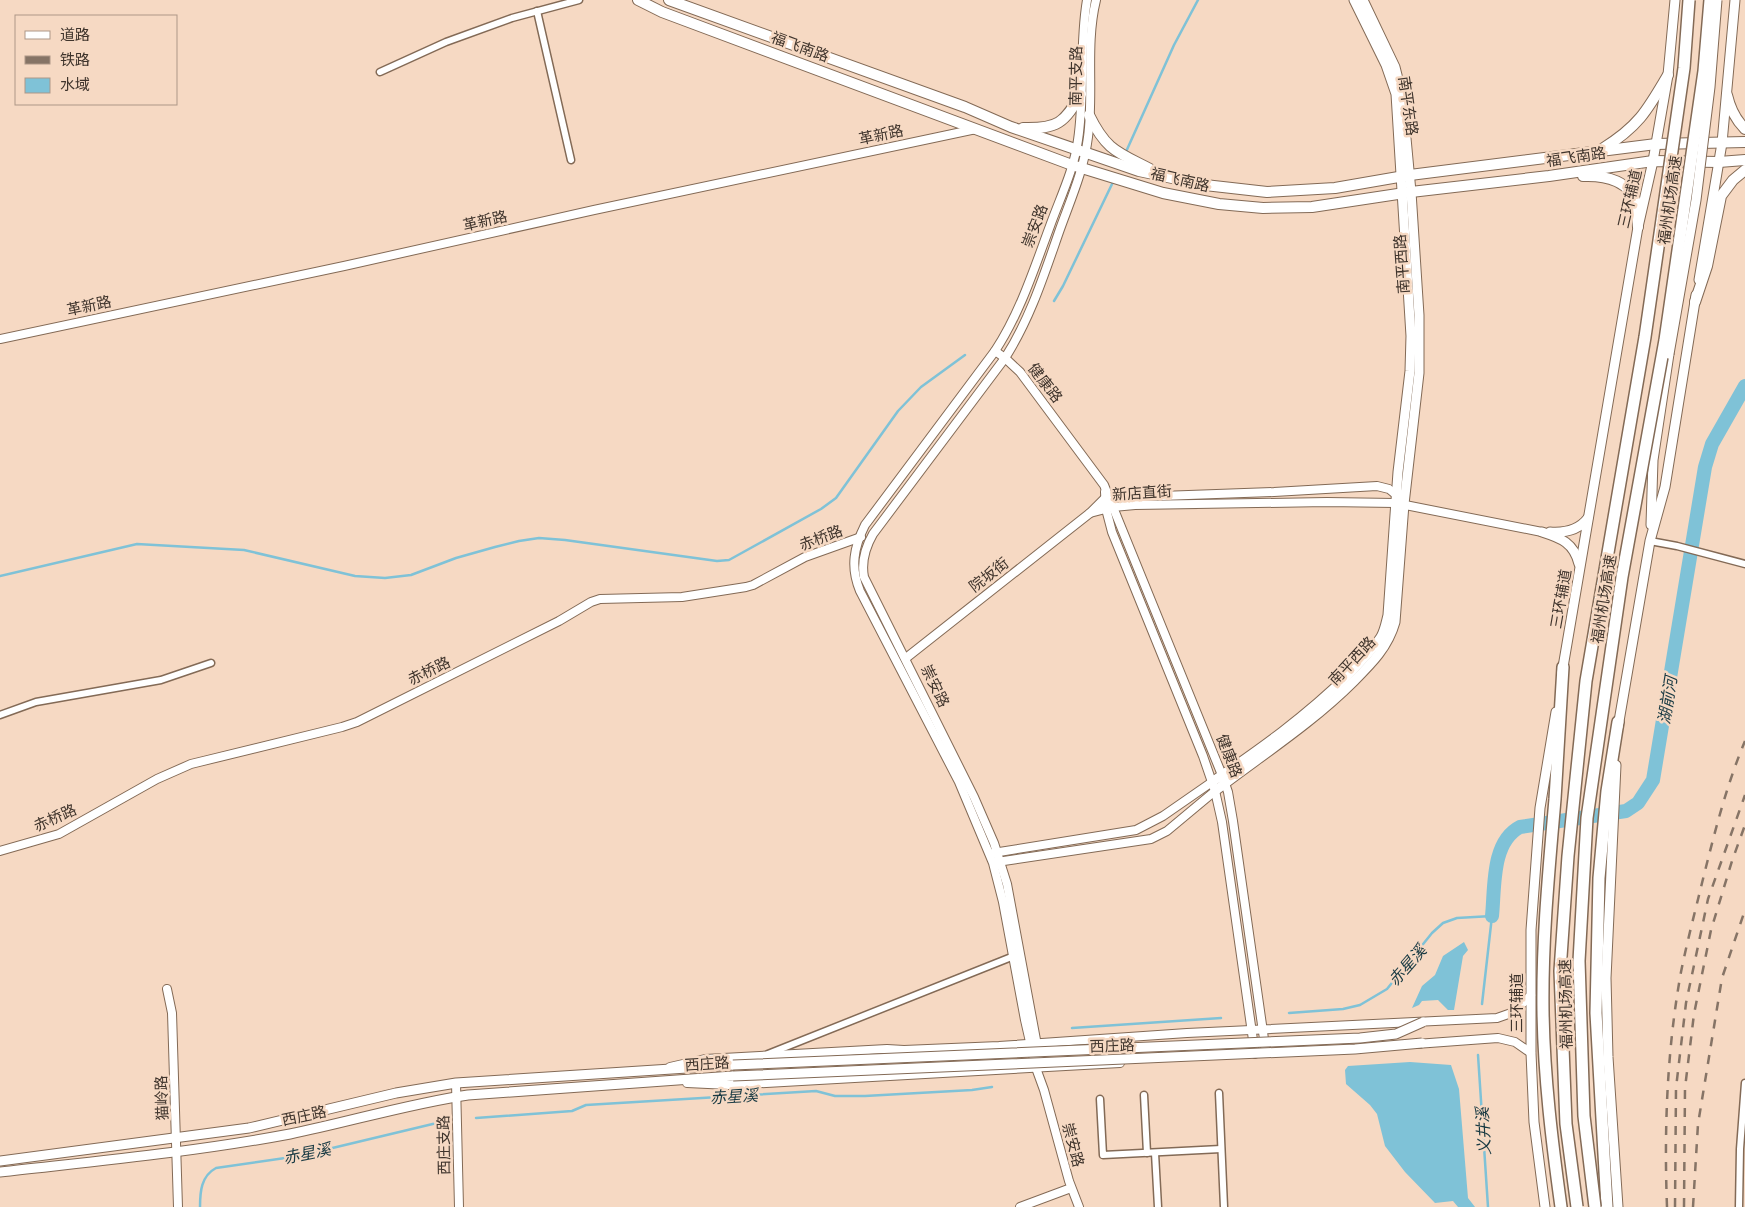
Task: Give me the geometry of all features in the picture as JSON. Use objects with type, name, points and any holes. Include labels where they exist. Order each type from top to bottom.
[{"type":"highway","name":"福州机场高速","points":[[1577,1207],[1566,1124],[1560,970],[1568,856],[1586,681],[1645,337],[1684,68],[1689,0]]},
{"type":"highway","name":"福州机场高速","points":[[1595,1207],[1584,1116],[1579,961],[1587,818],[1622,577],[1665,340],[1704,71],[1710,0]]},
{"type":"highway","points":[[1561,1207],[1550,1130],[1543,1012],[1550,850],[1563,667]]},
{"type":"highway","points":[[1607,1207],[1596,1013],[1599,878],[1608,825],[1618,722]]},
{"type":"main road","name":"福飞南路","points":[[638,0],[653,4],[662,12],[1077,167],[1191,199],[1219,204],[1263,208],[1318,207],[1407,193],[1653,162],[1745,160]]},
{"type":"main road","points":[[662,12],[666,0]]},
{"type":"main road","name":"福飞南路","points":[[669,0],[964,107],[1011,127],[1081,152],[1167,177],[1225,188],[1266,192],[1335,188],[1405,176],[1656,144],[1745,142]]},
{"type":"main road","name":"南平东路","points":[[1354,0],[1382,54],[1393,84],[1407,193]]},
{"type":"main road","name":"南平东路","points":[[1362,0],[1385,45],[1399,80],[1404,105],[1405,176]]},
{"type":"main road","name":"三环辅道","points":[[1545,1207],[1534,1122],[1531,1053],[1532,930],[1540,808],[1638,227],[1653,162],[1668,75],[1675,0]]},
{"type":"main road","points":[[1650,541],[1653,460],[1669,354],[1696,200],[1710,87],[1717,0]]},
{"type":"main road","points":[[1618,722],[1650,541],[1665,487],[1719,162],[1735,0]]},
{"type":"main road","points":[[1598,152],[1628,132],[1641,118],[1668,75]]},
{"type":"main road","points":[[1011,127],[1039,128],[1060,123],[1071,111],[1082,94]]},
{"type":"main road","points":[[1726,95],[1733,114],[1745,129]]},
{"type":"main road","points":[[1089,115],[1102,139],[1120,155],[1140,168]]},
{"type":"main road","points":[[1695,302],[1707,266],[1721,196],[1733,180],[1745,170]]},
{"type":"main road","points":[[1549,176],[1595,176],[1622,183],[1632,194],[1637,207],[1638,227]]},
{"type":"main road","name":"南平西路","points":[[1214,787],[1315,718],[1362,674],[1386,645],[1393,631],[1397,614],[1398,501],[1411,352],[1407,193]]},
{"type":"main road","points":[[1542,532],[1560,532],[1574,529],[1584,523],[1588,517]]},
{"type":"main road","points":[[1542,532],[1560,538],[1572,546],[1580,566]]},
{"type":"main road","points":[[1608,825],[1606,998],[1618,1207]]},
{"type":"main road","name":"西庄路","points":[[0,1161],[260,1126],[396,1094],[456,1083],[733,1065],[1360,1038],[1396,1034],[1423,1022]]},
{"type":"main road","name":"西庄路","points":[[0,1172],[177,1152],[291,1133],[482,1093],[733,1076],[1354,1049],[1422,1043]]},
{"type":"street","points":[[380,72],[446,42],[512,18],[579,0]]},
{"type":"street","name":"南平支路","points":[[1081,152],[1079,132],[1083,33],[1087,0]]},
{"type":"street","name":"南平支路","points":[[1081,152],[1089,115],[1091,35],[1096,0]]},
{"type":"street","points":[[537,11],[571,160]]},
{"type":"street","name":"革新路","points":[[0,339],[976,129]]},
{"type":"street","name":"崇安路","points":[[1033,1043],[1007,884],[997,862],[974,797],[864,577],[863,557],[866,546],[873,534],[1005,358],[1018,337],[1035,300],[1081,152]]},
{"type":"street","name":"崇安路","points":[[994,853],[860,591],[853,562],[858,539],[865,524],[1004,338],[1077,167]]},
{"type":"street","name":"健康路","points":[[995,351],[1023,376],[1104,485],[1110,508],[1224,779],[1233,821],[1266,1053]]},
{"type":"street","name":"新店直街","points":[[1090,513],[1107,497],[1274,492],[1377,486],[1389,489],[1398,501]]},
{"type":"street","name":"新店直街","points":[[1090,513],[1135,505],[1398,501],[1542,532]]},
{"type":"street","name":"健康路","points":[[1110,508],[1112,532],[1214,787],[1222,822],[1255,1054]]},
{"type":"street","name":"院坂街","points":[[906,658],[1090,513]]},
{"type":"street","name":"赤桥路","points":[[0,851],[59,834],[157,778],[191,764],[357,722],[559,621],[591,602],[600,600],[682,597],[753,585],[805,557],[873,534]]},
{"type":"street","points":[[1650,541],[1745,564]]},
{"type":"street","points":[[0,715],[42,701],[161,680],[211,663]]},
{"type":"street","name":"南平西路","points":[[994,853],[1136,830],[1214,787]]},
{"type":"street","name":"南平西路","points":[[997,862],[1151,839],[1167,831],[1214,787]]},
{"type":"street","name":"崇安路","points":[[997,862],[1003,902],[1038,1068],[1071,1188],[1079,1207]]},
{"type":"street","points":[[764,1056],[1014,956]]},
{"type":"street","name":"猫岭路","points":[[167,989],[172,1013],[178,1207]]},
{"type":"street","points":[[656,1070],[694,1060],[1502,1017],[1514,1012],[1531,995]]},
{"type":"street","points":[[658,1081],[729,1084],[1038,1068],[1487,1038],[1508,1040],[1531,1053]]},
{"type":"street","name":"西庄支路","points":[[456,1083],[459,1207]]},
{"type":"street","points":[[1739,1207],[1740,1149],[1745,1083]]},
{"type":"street","points":[[1219,1093],[1224,1207]]},
{"type":"street","points":[[1144,1094],[1147,1153]]},
{"type":"street","points":[[1100,1100],[1103,1155],[1221,1149]]},
{"type":"street","points":[[1156,1153],[1158,1207]]},
{"type":"street","points":[[1020,1207],[1071,1188]]},
{"type":"water","points":[[1464,942],[1468,950],[1463,956],[1454,1010],[1448,1010],[1438,1000],[1422,1001],[1419,1005],[1412,1008],[1422,986],[1435,975],[1443,956]]},
{"type":"water","points":[[1410,1062],[1451,1065],[1459,1089],[1468,1198],[1475,1207],[1458,1207],[1453,1201],[1435,1203],[1405,1172],[1385,1146],[1377,1114],[1370,1105],[1346,1084],[1345,1070],[1348,1066]]},
{"type":"waterway","points":[[1125,154],[1174,45],[1198,0]]},
{"type":"waterway","points":[[1054,301],[1113,182]]},
{"type":"waterway","points":[[0,576],[137,544],[244,550],[355,576],[385,578],[411,575],[456,558],[519,541],[539,538],[717,561],[729,560],[821,509],[836,498],[898,411],[921,387],[965,355]]},
{"type":"waterway","name":"湖前河","points":[[1492,916],[1496,867],[1499,854],[1511,834],[1520,827],[1626,811],[1638,803],[1653,780],[1705,467],[1712,444],[1745,386]]},
{"type":"waterway","name":"赤星溪","points":[[1289,1013],[1343,1009],[1360,1005],[1387,989],[1432,933],[1443,923],[1457,918],[1492,916],[1482,1004]]},
{"type":"waterway","name":"赤星溪","points":[[1072,1028],[1221,1018]]},
{"type":"waterway","name":"义井溪","points":[[1478,1055],[1488,1207]]},
{"type":"waterway","name":"赤星溪","points":[[476,1118],[572,1111],[586,1105],[816,1091],[835,1096],[865,1096],[972,1090],[992,1087]]},
{"type":"waterway","name":"赤星溪","points":[[200,1207],[201,1190],[204,1180],[216,1168],[299,1156],[441,1122]]},
{"type":"railway","points":[[1667,1207],[1668,1089],[1676,1001],[1691,927],[1716,829],[1726,793],[1745,741]]},
{"type":"railway","points":[[1675,1207],[1676,1088],[1686,1003],[1708,899],[1745,795]]},
{"type":"railway","points":[[1684,1207],[1685,1088],[1694,1014],[1711,930],[1745,825]]},
{"type":"railway","points":[[1693,1207],[1698,1124],[1722,978],[1745,910]]}]
